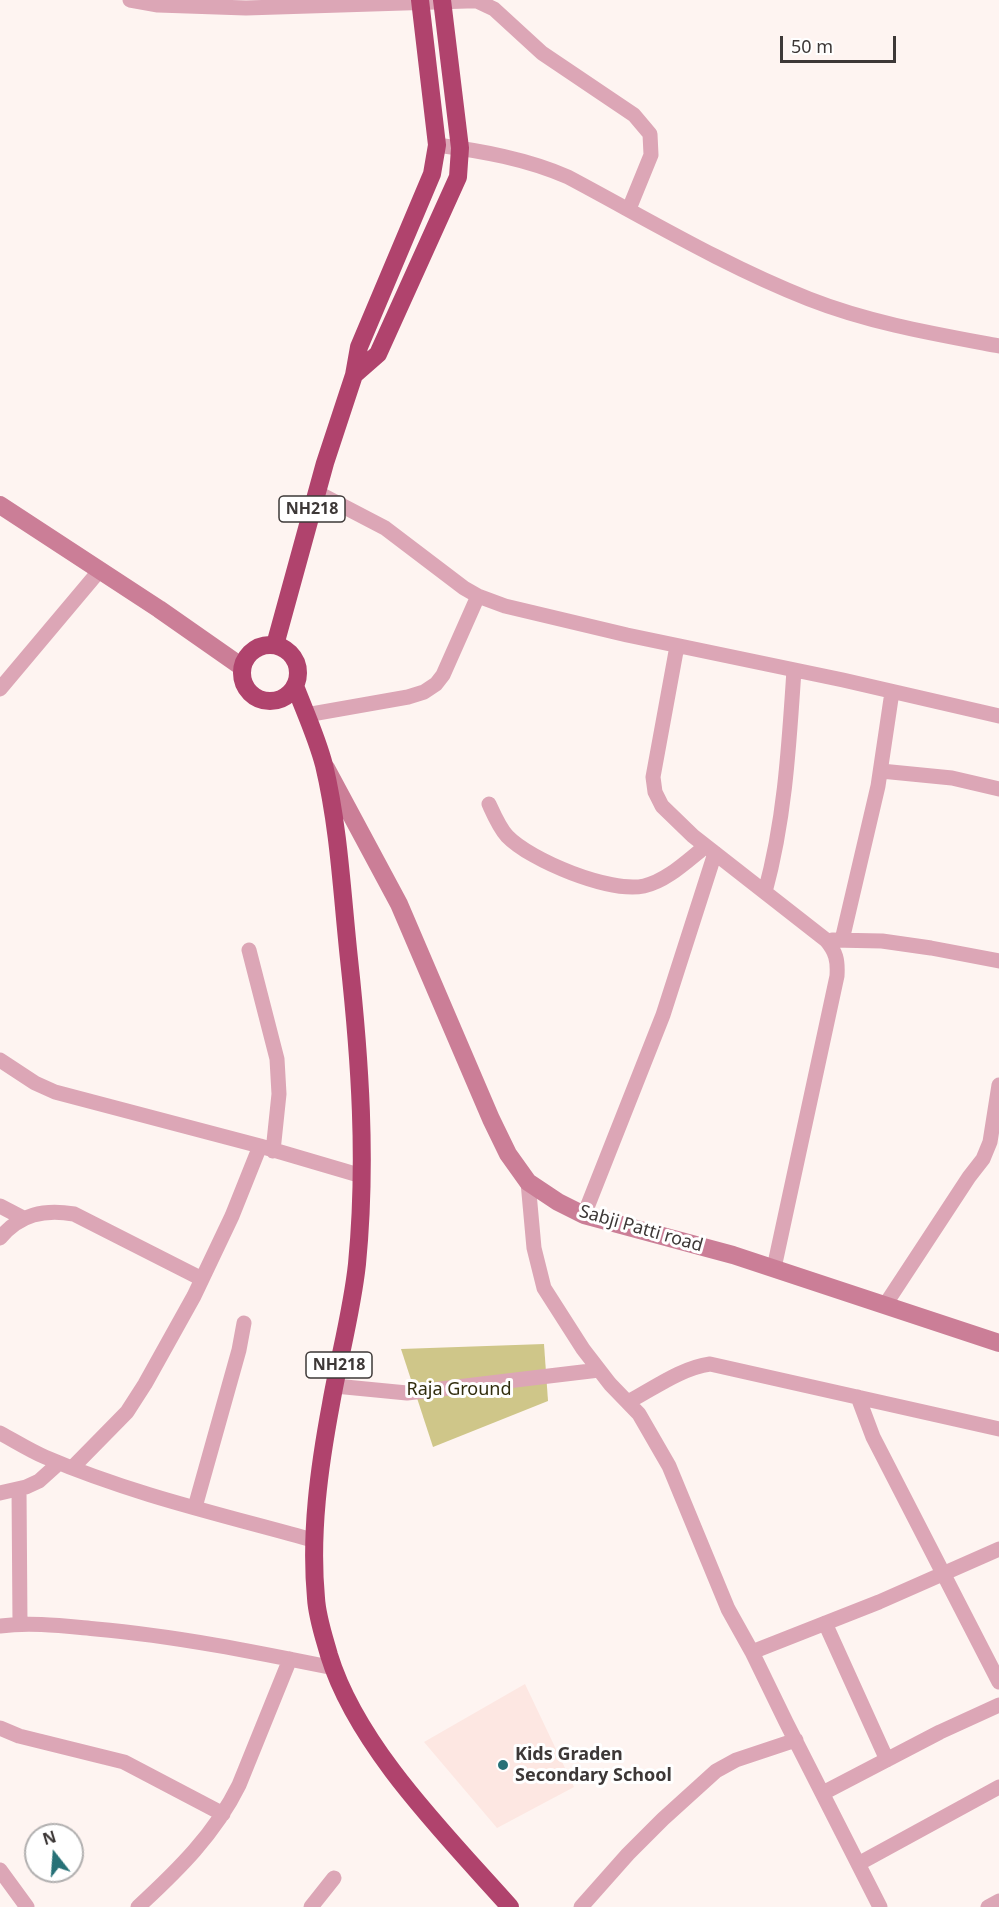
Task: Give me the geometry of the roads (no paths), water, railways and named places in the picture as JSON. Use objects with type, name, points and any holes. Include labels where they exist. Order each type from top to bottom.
[{"type":"highway","name":"NH218","points":[[420,0],[437,145],[432,174],[359,346],[354,375],[316,492],[275,645],[290,653],[296,660],[298,678],[295,686],[323,763],[338,844],[361,1093],[362,1176],[357,1267],[319,1483],[314,1540],[316,1601],[334,1668],[350,1707],[380,1752],[423,1808],[510,1907]]},
{"type":"highway","points":[[354,375],[378,354],[458,177],[460,148],[444,9]]},
{"type":"highway","points":[[275,645],[264,645],[254,649],[246,657],[242,667],[245,686],[251,694],[270,701],[280,699],[295,686]]},
{"type":"main road","points":[[0,505],[242,667]]},
{"type":"main road","name":"Sabji Patti road","points":[[323,763],[399,904],[491,1119],[508,1154],[528,1182],[558,1202],[584,1215],[733,1255],[999,1343]]},
{"type":"street","points":[[130,0],[158,5],[246,8],[467,1],[485,4],[494,9],[542,53],[634,115],[650,134],[651,155],[629,209]]},
{"type":"street","points":[[437,145],[480,151],[549,169],[736,267],[810,299],[905,328],[999,346]]},
{"type":"street","points":[[316,492],[385,528],[464,588],[505,606],[676,646],[999,716]]},
{"type":"street","points":[[0,689],[100,570]]},
{"type":"street","points":[[306,715],[408,697],[424,692],[436,684],[443,675],[478,596]]},
{"type":"street","points":[[676,646],[653,777],[655,792],[662,806],[711,850],[826,940],[835,950],[838,962],[774,1268]]},
{"type":"street","points":[[765,892],[776,852],[781,820],[789,750],[794,670]]},
{"type":"street","points":[[842,940],[880,771],[892,692]]},
{"type":"street","points":[[880,771],[952,778],[999,789]]},
{"type":"street","points":[[489,804],[499,825],[518,845],[571,874],[629,887],[655,882],[711,850]]},
{"type":"street","points":[[584,1215],[663,1016],[711,850]]},
{"type":"street","points":[[826,940],[882,942],[931,948],[999,961]]},
{"type":"street","points":[[0,1493],[39,1481],[66,1465],[127,1412],[145,1384],[202,1279],[266,1148],[279,1094],[277,1059],[249,950]]},
{"type":"street","points":[[0,1060],[35,1083],[55,1092],[362,1176]]},
{"type":"street","points":[[885,1305],[983,1159],[990,1142],[999,1085]]},
{"type":"street","points":[[528,1182],[534,1248],[544,1288],[583,1349],[639,1413],[669,1466],[728,1609],[752,1652],[880,1907]]},
{"type":"street","points":[[0,1206],[23,1218]]},
{"type":"street","points":[[0,1238],[11,1225],[23,1218],[36,1214],[62,1212],[74,1214],[202,1279]]},
{"type":"street","points":[[195,1508],[239,1350],[244,1323]]},
{"type":"street","points":[[628,1402],[700,1365],[710,1364],[999,1429]]},
{"type":"street","points":[[335,1386],[407,1393],[599,1370]]},
{"type":"street","points":[[858,1396],[873,1437],[999,1682]]},
{"type":"street","points":[[0,1433],[43,1456],[97,1478],[195,1508],[314,1540]]},
{"type":"street","points":[[19,1489],[20,1624]]},
{"type":"street","points":[[752,1652],[944,1575],[999,1550]]},
{"type":"street","points":[[825,1623],[887,1760]]},
{"type":"street","points":[[0,1626],[20,1624],[112,1630],[218,1644],[334,1668]]},
{"type":"street","points":[[138,1907],[183,1865],[223,1814],[239,1785],[290,1659]]},
{"type":"street","points":[[824,1794],[940,1732],[999,1705]]},
{"type":"street","points":[[0,1728],[19,1736],[124,1762],[223,1814]]},
{"type":"street","points":[[581,1907],[628,1854],[716,1771],[736,1760],[796,1740]]},
{"type":"street","points":[[858,1864],[999,1787]]},
{"type":"street","points":[[0,1870],[27,1907]]},
{"type":"street","points":[[311,1907],[334,1878]]},
{"type":"street","points":[[988,1907],[999,1901]]},
{"type":"place","name":"Kids Graden Secondary School","points":[[503,1765]]},
{"type":"park label","name":"Raja Ground","points":[[459,1390]]}]
